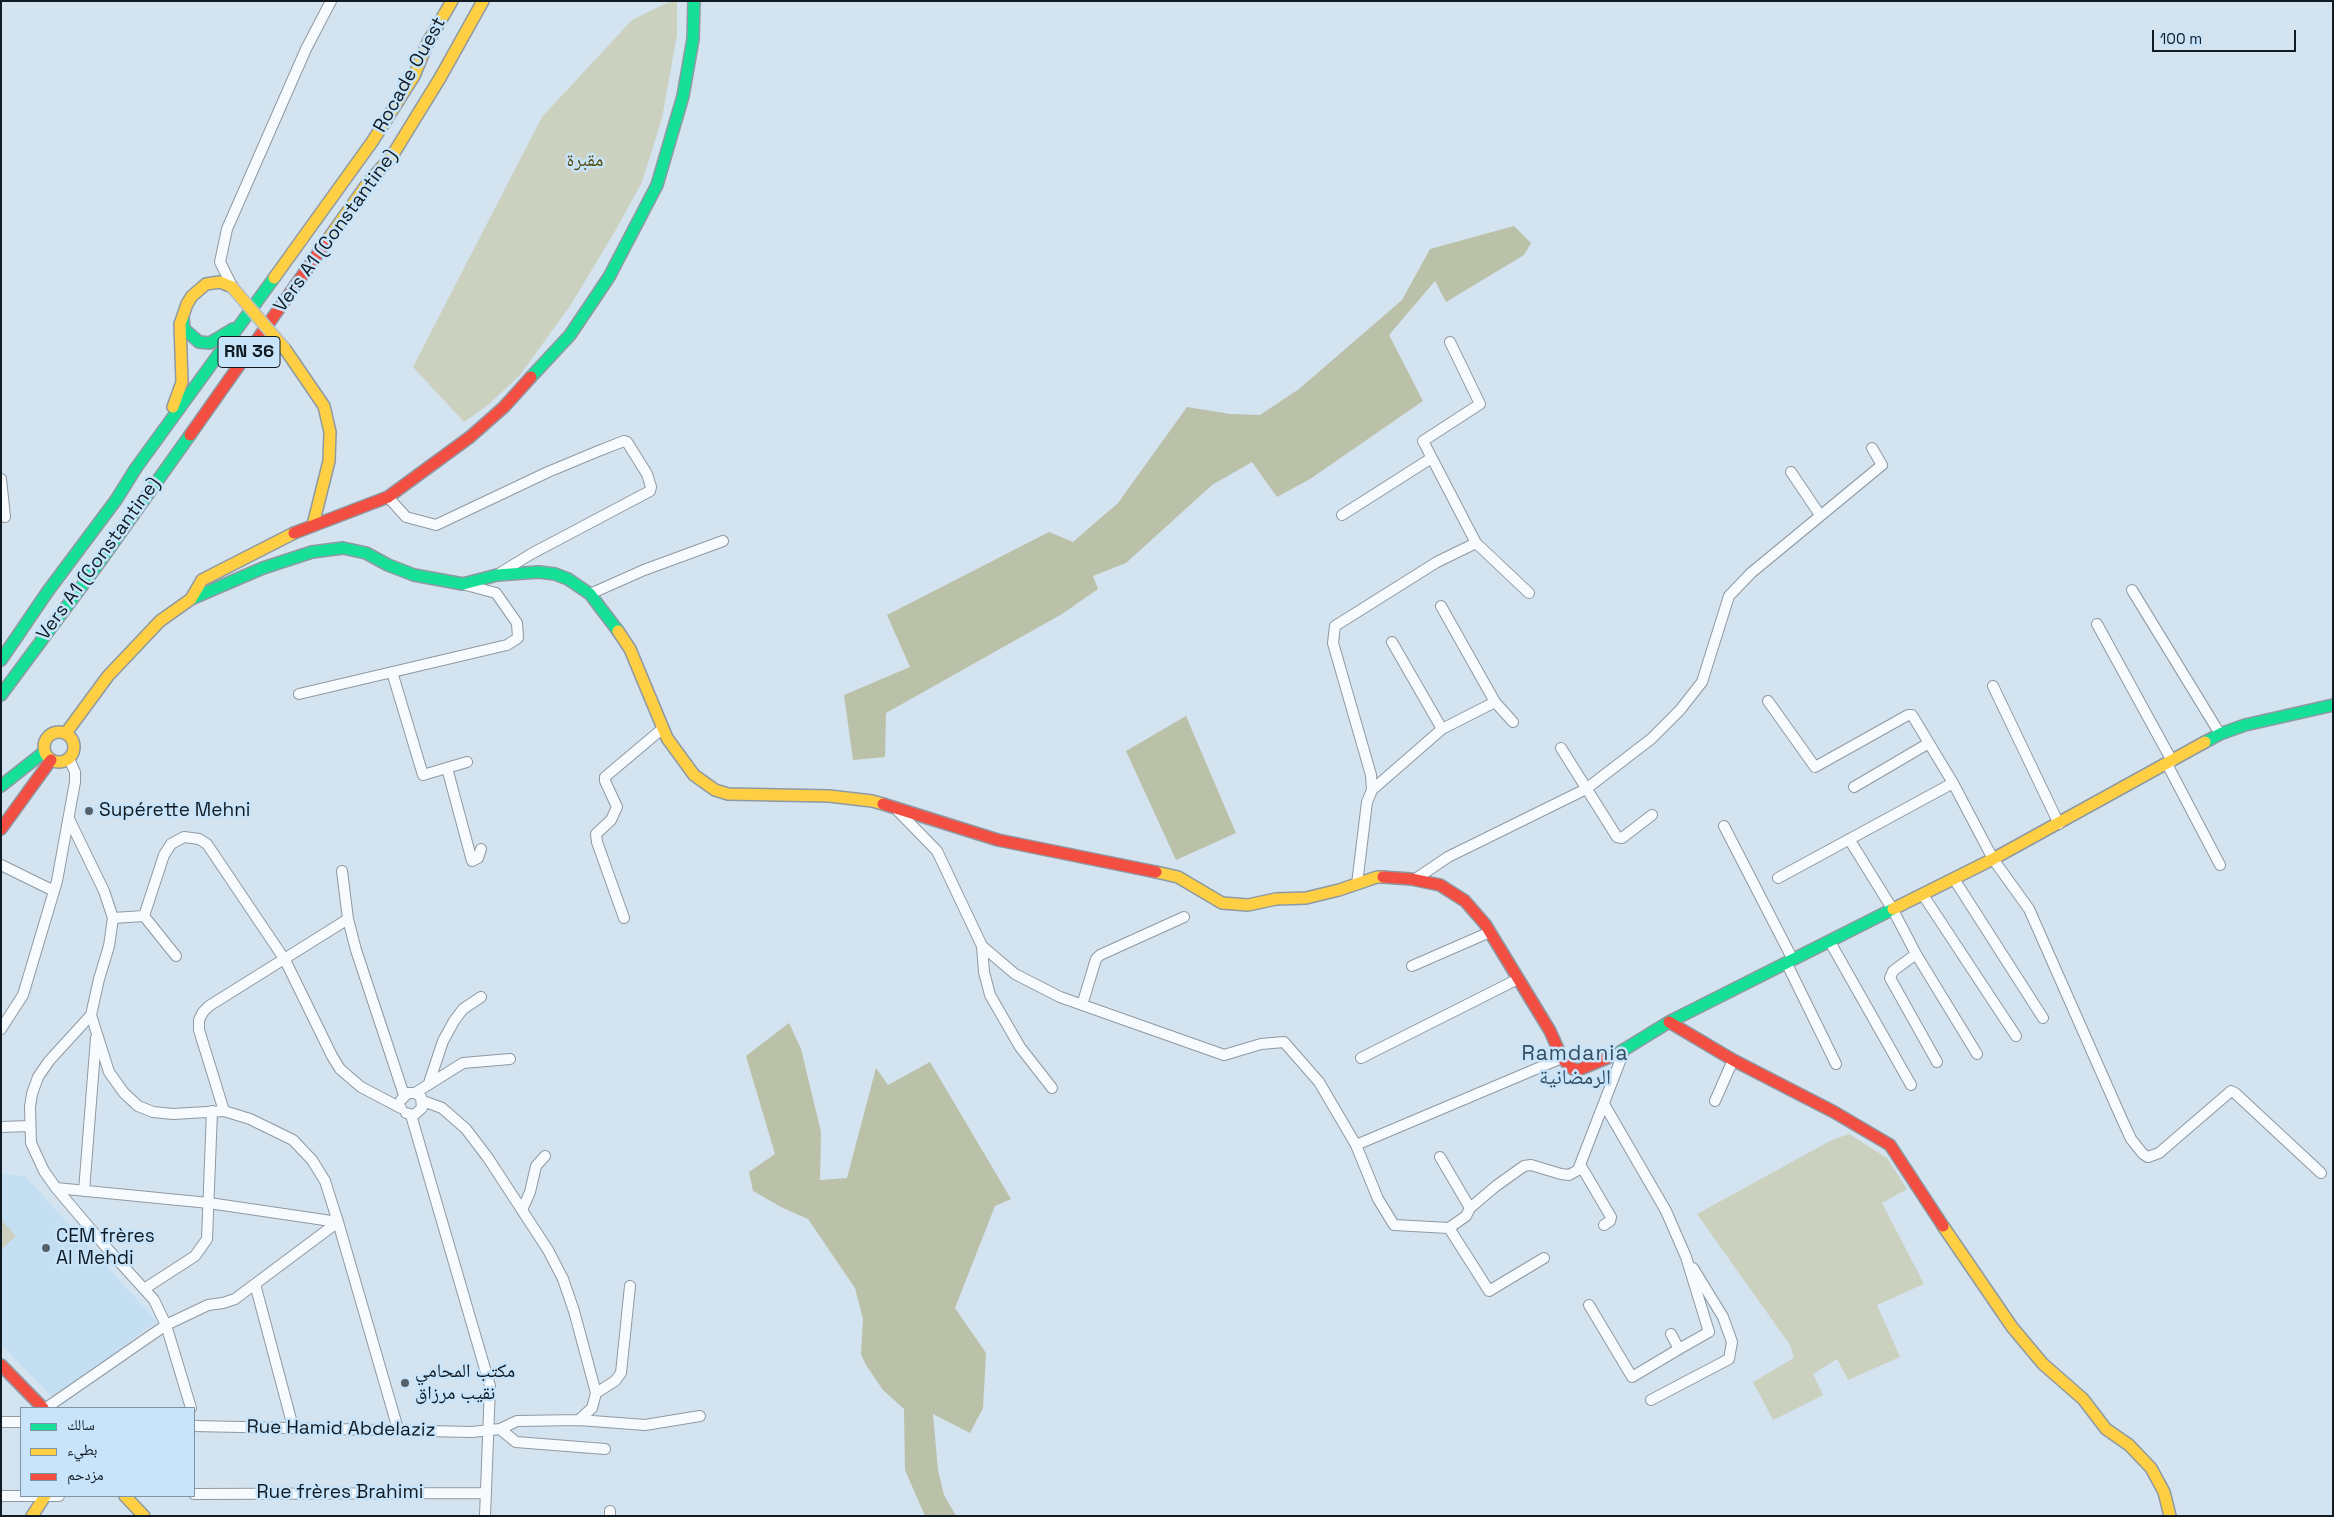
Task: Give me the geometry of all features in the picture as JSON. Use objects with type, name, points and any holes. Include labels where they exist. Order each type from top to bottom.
[{"type":"main road","name":"Rocade Ouest","points":[[1,660],[48,591],[372,142],[414,76],[428,42],[452,1]]},
{"type":"main road","name":"Vers A1 (Constantine)","points":[[1,695],[99,563],[367,184],[392,156],[483,1]]},
{"type":"main road","points":[[466,56],[494,1]]},
{"type":"main road","points":[[191,599],[202,580],[270,544],[313,525],[388,497],[470,437],[504,407],[570,335],[609,277],[657,185],[683,96],[693,39],[694,1]]},
{"type":"main road","points":[[413,123],[450,83],[457,72]]},
{"type":"main road","points":[[161,436],[182,382],[183,365],[180,324],[183,314],[192,296],[206,284],[220,282],[232,287],[285,349],[324,406],[330,432],[329,461],[313,525]]},
{"type":"main road","points":[[183,314],[184,329],[199,342],[210,343],[222,337],[245,317]]},
{"type":"main road","points":[[66,733],[108,676],[160,621],[191,599],[271,566],[312,552],[343,548],[366,553],[388,566],[414,575],[463,584],[497,575],[539,572],[555,574],[568,579],[590,594],[608,615],[630,648],[662,729],[694,775],[715,790],[728,794],[829,796],[872,801],[998,840],[1178,877],[1222,903],[1248,905],[1276,899],[1306,898],[1377,878],[1414,880],[1440,885],[1465,901],[1490,932],[1550,1030],[1562,1058],[1573,1070],[1578,1070],[1612,1058],[1669,1022],[2060,824],[2220,734],[2245,725],[2333,705]]},
{"type":"main road","points":[[1,830],[48,756],[45,741],[56,732],[66,733],[74,746],[69,759],[60,762],[48,756]]},
{"type":"main road","points":[[1,786],[48,756]]},
{"type":"main road","points":[[1669,1022],[1733,1060],[1834,1112],[1890,1146],[1974,1274],[2012,1326],[2044,1364],[2084,1399],[2106,1429],[2129,1445],[2152,1468],[2164,1492],[2170,1516]]},
{"type":"main road","points":[[1,1365],[44,1407]]},
{"type":"main road","points":[[32,1516],[44,1497]]},
{"type":"main road","points":[[126,1497],[144,1516]]},
{"type":"street","points":[[206,284],[218,271],[227,229],[306,48],[331,1]]},
{"type":"street","points":[[220,262],[232,287]]},
{"type":"street","points":[[1450,342],[1480,404],[1423,441],[1430,458],[1476,542],[1529,593]]},
{"type":"street","points":[[388,497],[406,517],[436,525],[548,472],[624,441],[627,442],[647,474],[651,487],[650,491],[531,554],[497,575]]},
{"type":"street","points":[[1414,880],[1448,857],[1586,789],[1651,739],[1680,710],[1702,682],[1728,596],[1751,573],[1882,465],[1872,448]]},
{"type":"street","points":[[1342,515],[1430,458]]},
{"type":"street","points":[[1791,472],[1820,515]]},
{"type":"street","points":[[1,479],[5,517]]},
{"type":"street","points":[[590,594],[644,570],[723,541]]},
{"type":"street","points":[[1357,884],[1368,802],[1372,790],[1371,776],[1333,643],[1335,626],[1437,562],[1476,542]]},
{"type":"street","points":[[300,694],[507,645],[518,638],[516,623],[496,593],[463,584]]},
{"type":"street","points":[[2132,590],[2220,734]]},
{"type":"street","points":[[1441,606],[1495,702],[1513,722]]},
{"type":"street","points":[[2097,624],[2170,762],[2220,865]]},
{"type":"street","points":[[1392,642],[1442,729]]},
{"type":"street","points":[[392,672],[423,775],[467,762]]},
{"type":"street","points":[[1993,686],[2060,824]]},
{"type":"street","points":[[1768,701],[1815,767],[1908,715],[1912,715],[1954,783],[1993,859],[2029,909],[2131,1139],[2143,1154],[2148,1156],[2160,1153],[2231,1091],[2320,1173]]},
{"type":"street","points":[[1372,790],[1442,729],[1495,702]]},
{"type":"street","points":[[624,918],[596,842],[596,834],[611,820],[617,807],[605,781],[606,777],[619,763],[662,729]]},
{"type":"street","points":[[1854,787],[1929,743]]},
{"type":"street","points":[[1561,748],[1618,838],[1652,815]]},
{"type":"street","points":[[1,1029],[23,995],[54,890],[69,819],[75,777],[69,759]]},
{"type":"street","points":[[447,768],[472,861],[478,858],[481,849]]},
{"type":"street","points":[[1778,878],[1954,783]]},
{"type":"street","points":[[894,808],[937,851],[982,946],[984,972],[990,994],[1020,1046],[1052,1088]]},
{"type":"street","points":[[69,819],[104,891],[113,918],[109,946],[91,1015],[110,1072],[124,1093],[138,1106],[154,1112],[173,1114],[224,1111],[250,1118],[293,1140],[312,1160],[325,1181],[398,1429]]},
{"type":"street","points":[[1724,826],[1790,962],[1836,1064]]},
{"type":"street","points":[[144,916],[167,848],[178,839],[184,837],[199,839],[213,850],[286,960],[340,1069],[361,1087],[402,1108],[411,1115],[490,1386],[485,1516]]},
{"type":"street","points":[[1849,839],[1977,1054]]},
{"type":"street","points":[[1,865],[54,890]]},
{"type":"street","points":[[342,871],[348,919],[356,950],[410,1094],[442,1108],[466,1129],[488,1158],[548,1250],[563,1279],[574,1310],[596,1393],[592,1408],[578,1420]]},
{"type":"street","points":[[1954,879],[2043,1018]]},
{"type":"street","points":[[1923,895],[2016,1036]]},
{"type":"street","points":[[113,918],[144,916]]},
{"type":"street","points":[[144,916],[176,956]]},
{"type":"street","points":[[1082,1005],[1096,959],[1100,955],[1184,917]]},
{"type":"street","points":[[224,1111],[199,1030],[199,1020],[209,1006],[286,960],[348,919]]},
{"type":"street","points":[[1412,966],[1490,932]]},
{"type":"street","points":[[1830,942],[1911,1085]]},
{"type":"street","points":[[982,946],[1015,974],[1060,997],[1224,1055],[1262,1044],[1284,1042],[1319,1082],[1356,1146],[1378,1198],[1394,1225],[1448,1228],[1466,1216],[1470,1208],[1496,1186],[1524,1166],[1569,1175],[1578,1170],[1624,1051]]},
{"type":"street","points":[[1916,954],[1893,971],[1890,978],[1937,1062]]},
{"type":"street","points":[[1361,1058],[1518,979]]},
{"type":"street","points":[[429,1084],[443,1041],[454,1021],[463,1009],[481,997]]},
{"type":"street","points":[[91,1015],[49,1061],[38,1077],[32,1094],[31,1143],[35,1155],[56,1188],[157,1306],[166,1325],[191,1407]]},
{"type":"street","points":[[84,1191],[96,1032]]},
{"type":"street","points":[[1356,1146],[1562,1058]]},
{"type":"street","points":[[402,1108],[401,1101],[410,1094],[463,1063],[510,1059]]},
{"type":"street","points":[[1715,1101],[1733,1060]]},
{"type":"street","points":[[411,1115],[420,1111],[423,1101]]},
{"type":"street","points":[[1589,1305],[1632,1377],[1709,1332],[1686,1257],[1666,1211],[1604,1104]]},
{"type":"street","points":[[144,1289],[184,1264],[203,1248],[207,1239],[212,1112]]},
{"type":"street","points":[[1,1127],[30,1126]]},
{"type":"street","points":[[522,1210],[530,1192],[536,1166],[545,1156]]},
{"type":"street","points":[[1440,1157],[1470,1208]]},
{"type":"street","points":[[1581,1166],[1611,1217],[1610,1222],[1604,1226]]},
{"type":"street","points":[[56,1188],[209,1203],[338,1222]]},
{"type":"street","points":[[46,1407],[166,1325],[208,1305],[235,1299],[338,1222]]},
{"type":"street","points":[[1448,1228],[1489,1291],[1544,1258]]},
{"type":"street","points":[[1651,1400],[1729,1359],[1732,1342],[1723,1317],[1686,1257]]},
{"type":"street","points":[[255,1284],[293,1427]]},
{"type":"street","points":[[596,1393],[615,1381],[621,1373],[630,1286]]},
{"type":"street","points":[[1671,1334],[1679,1349]]},
{"type":"street","name":"Rue Hamid Abdelaziz","points":[[195,1424],[472,1432],[500,1428],[516,1421],[578,1420],[645,1425],[700,1416]]},
{"type":"street","points":[[1,1422],[20,1422]]},
{"type":"street","points":[[500,1428],[516,1442],[605,1449]]},
{"type":"street","name":"Rue frères Brahimi","points":[[195,1494],[486,1493]]},
{"type":"street","points":[[1,1496],[20,1496]]},
{"type":"shaded area","name":"CEM frères Al Mehdi","points":[[1,1174],[25,1176],[156,1321],[55,1400],[1,1344]]},
{"type":"green space","name":"مقبرة","points":[[671,1],[677,1],[677,35],[662,118],[642,182],[570,306],[520,375],[488,405],[464,422],[413,367],[542,117],[632,20]]},
{"type":"green space","points":[[1514,226],[1531,243],[1524,255],[1446,302],[1435,281],[1389,335],[1423,401],[1310,479],[1277,497],[1252,462],[1212,485],[1126,563],[1093,576],[1098,589],[1062,614],[886,713],[885,757],[853,760],[844,695],[910,667],[887,615],[1049,532],[1073,542],[1118,503],[1187,407],[1230,414],[1260,415],[1299,389],[1402,300],[1430,249]]},
{"type":"green space","points":[[1186,716],[1236,833],[1176,860],[1126,751]]},
{"type":"green space","points":[[789,1023],[801,1049],[821,1132],[820,1180],[847,1178],[876,1068],[888,1085],[930,1062],[1011,1199],[995,1206],[955,1308],[986,1353],[983,1408],[970,1433],[933,1414],[938,1470],[944,1495],[956,1516],[925,1516],[905,1470],[904,1409],[883,1390],[861,1354],[863,1319],[855,1288],[808,1219],[783,1208],[753,1191],[749,1172],[775,1154],[746,1056]]},
{"type":"green space","points":[[1849,1134],[1887,1158],[1907,1189],[1882,1203],[1924,1284],[1877,1305],[1900,1357],[1848,1380],[1837,1359],[1813,1374],[1823,1395],[1773,1420],[1753,1382],[1794,1358],[1790,1345],[1697,1214],[1832,1140]]},
{"type":"green space","points":[[1,1220],[16,1236],[1,1250]]},
{"type":"traffic: fast","points":[[531,377],[570,335],[609,277],[657,185],[683,96],[693,39],[694,1]]},
{"type":"traffic: fast","points":[[1,660],[48,591],[116,500],[136,468],[274,278]]},
{"type":"traffic: fast","points":[[183,318],[184,329],[199,342],[210,343],[233,329]]},
{"type":"traffic: fast","points":[[1,695],[99,563],[190,435]]},
{"type":"traffic: fast","points":[[191,599],[263,568],[312,552],[343,548],[366,553],[388,565],[414,575],[463,584],[497,575],[539,572],[555,574],[568,579],[590,594],[618,631]]},
{"type":"traffic: fast","points":[[2205,742],[2245,725],[2333,705]]},
{"type":"traffic: fast","points":[[1,786],[44,752]]},
{"type":"traffic: fast","points":[[1617,1054],[1669,1022],[1893,909]]},
{"type":"traffic: slow","points":[[274,278],[372,142],[414,76],[428,42],[452,1]]},
{"type":"traffic: slow","points":[[326,242],[367,184],[392,156],[440,78],[483,1]]},
{"type":"traffic: slow","points":[[173,407],[182,382],[180,324],[187,304],[192,296],[206,284],[220,282],[232,287]]},
{"type":"traffic: slow","points":[[232,287],[285,349]]},
{"type":"traffic: slow","points":[[285,349],[324,406],[330,432],[329,461],[313,525]]},
{"type":"traffic: slow","points":[[66,733],[108,676],[160,621],[191,599],[202,580],[294,533]]},
{"type":"traffic: slow","points":[[618,631],[630,649],[667,738],[694,775],[715,790],[728,794],[829,796],[883,804]]},
{"type":"traffic: slow","points":[[59,732],[70,736],[74,747],[70,758],[59,762],[48,758],[44,747],[48,736],[59,732]]},
{"type":"traffic: slow","points":[[1893,909],[1993,859],[2205,742]]},
{"type":"traffic: slow","points":[[1156,872],[1178,877],[1222,903],[1248,905],[1276,899],[1306,898],[1339,890],[1377,877],[1383,877]]},
{"type":"traffic: slow","points":[[1943,1226],[2012,1327],[2043,1364],[2083,1399],[2106,1429],[2129,1445],[2151,1468],[2164,1492],[2170,1516]]},
{"type":"traffic: slow","points":[[32,1516],[44,1497]]},
{"type":"traffic: slow","points":[[126,1497],[144,1516]]},
{"type":"traffic: jam","points":[[190,435],[326,242]]},
{"type":"traffic: jam","points":[[294,533],[388,497],[470,437],[504,407],[531,377]]},
{"type":"traffic: jam","points":[[1,829],[51,760]]},
{"type":"traffic: jam","points":[[883,804],[998,840],[1156,872]]},
{"type":"traffic: jam","points":[[1383,877],[1411,879],[1440,885],[1465,901],[1485,924],[1550,1031],[1562,1058],[1573,1069],[1578,1070],[1617,1054]]},
{"type":"traffic: jam","points":[[1669,1022],[1733,1060],[1834,1112],[1890,1145],[1943,1226]]},
{"type":"traffic: jam","points":[[1,1365],[42,1407]]},
{"type":"place","name":"Supérette Mehni","points":[[89,811]]},
{"type":"place","name":"CEM frères Al Mehdi","points":[[46,1248]]},
{"type":"place","name":"مكتب المحامي نقيب مرزاق","points":[[405,1383]]},
{"type":"district","name":"Ramdania الرمضانية","points":[[1575,1066]]}]
